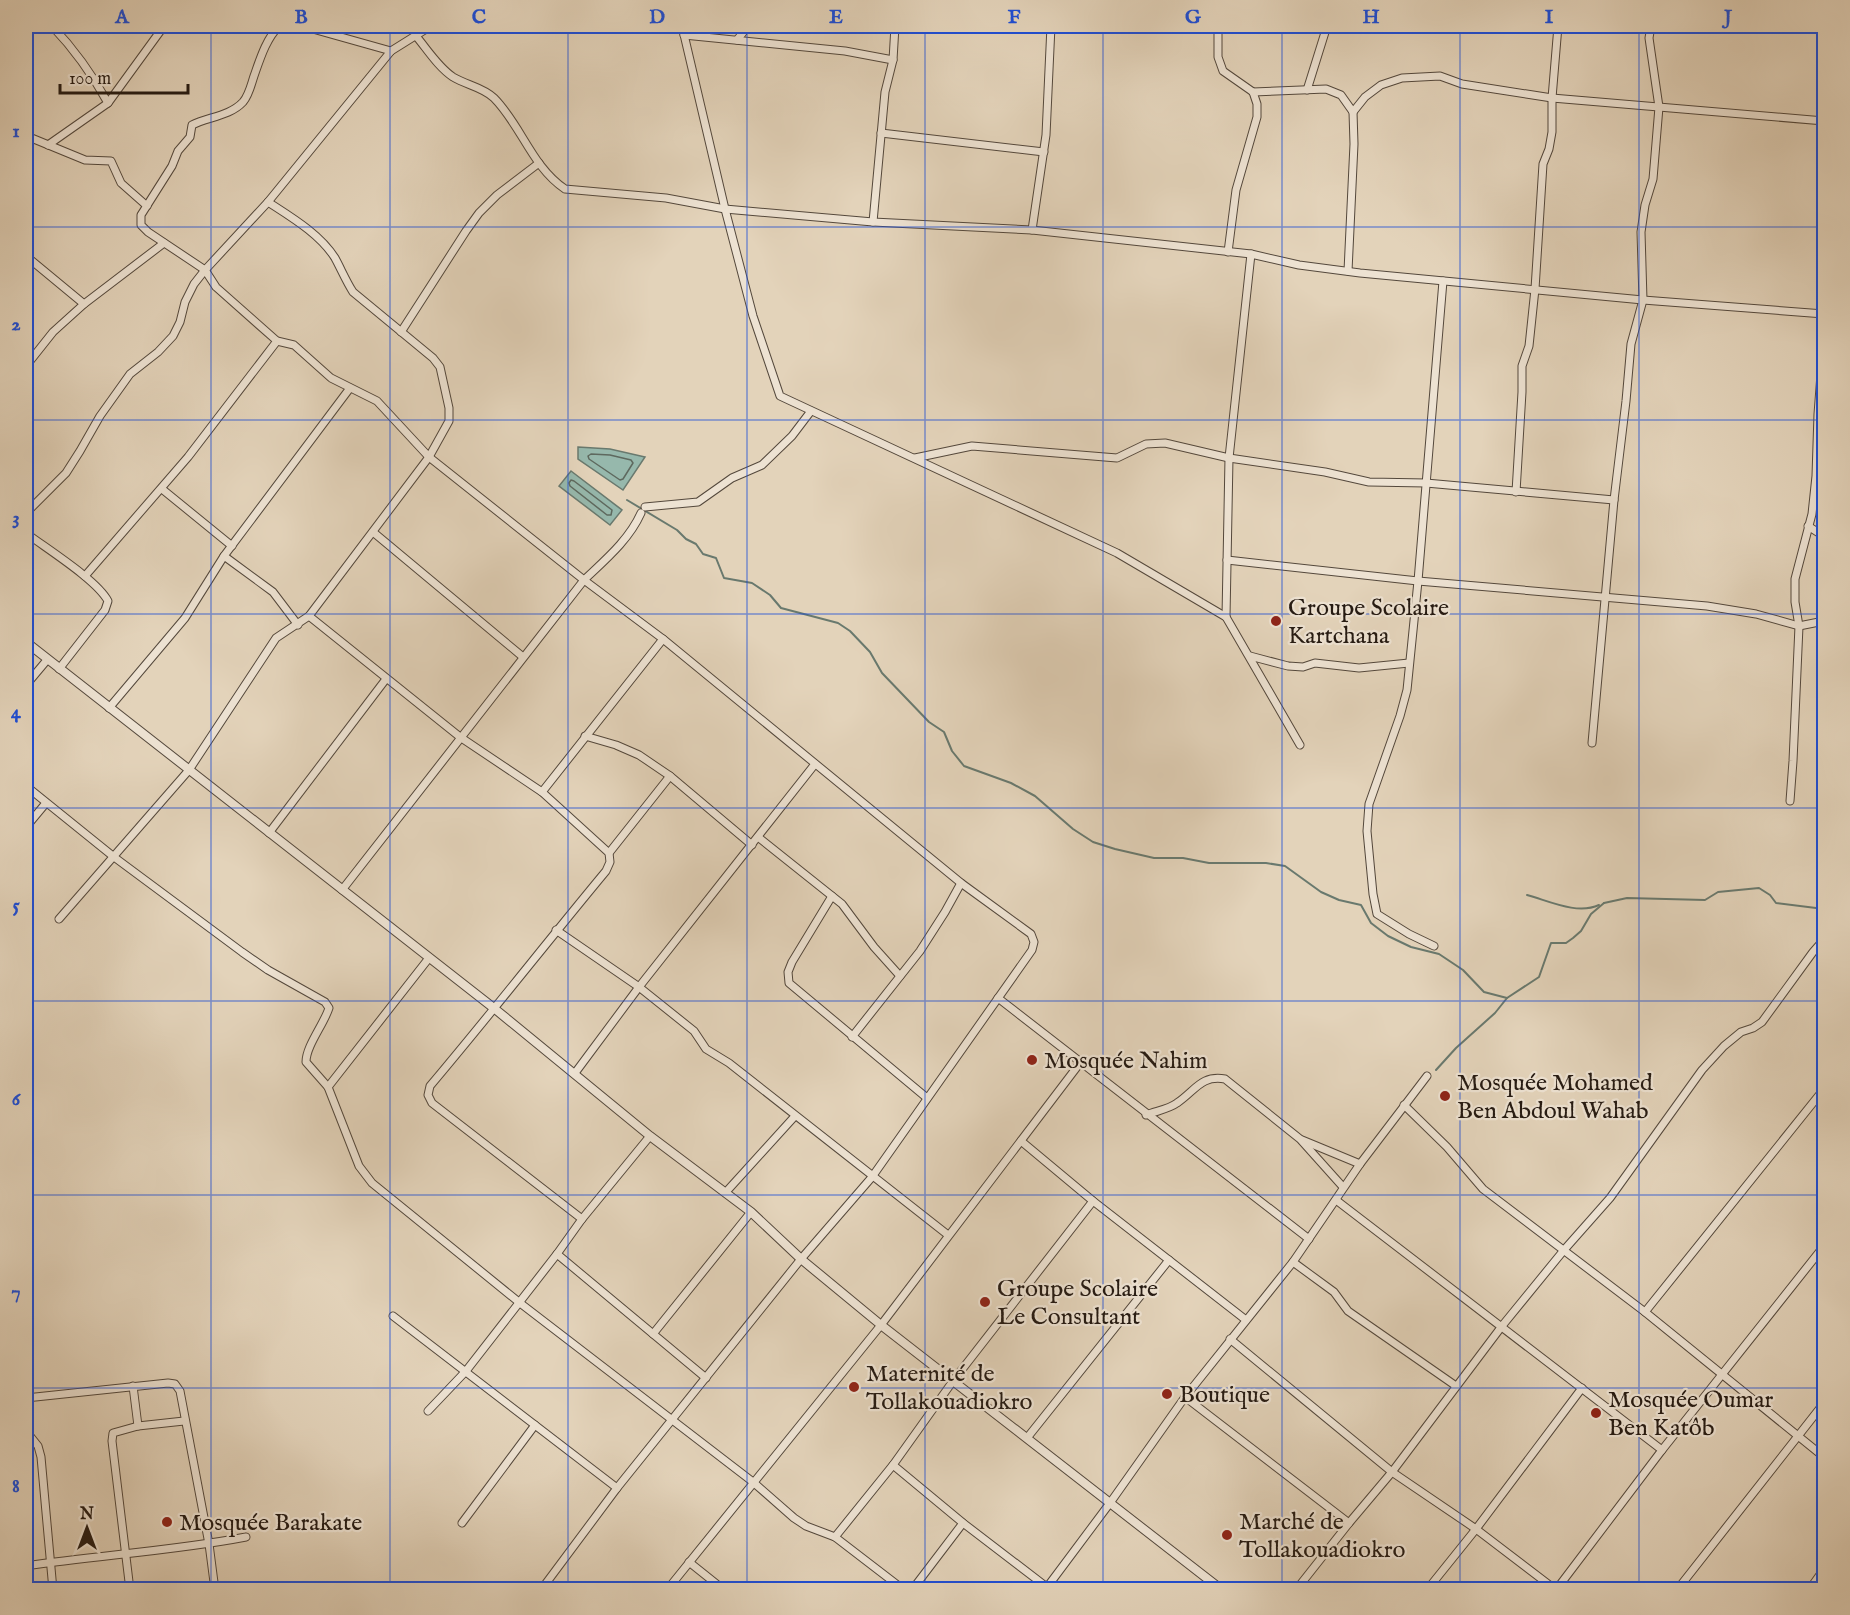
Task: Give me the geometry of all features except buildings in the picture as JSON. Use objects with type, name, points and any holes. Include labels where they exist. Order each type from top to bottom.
[{"type":"street","points":[[26,34],[32,26]]},
{"type":"street","points":[[52,26],[74,49],[92,73],[108,103]]},
{"type":"street","points":[[48,145],[108,103],[164,26]]},
{"type":"street","points":[[279,26],[269,38],[243,103],[220,116],[203,119],[192,125],[190,137],[178,151],[172,166],[141,215],[141,225],[147,232],[205,270],[220,292],[277,341],[294,345],[331,378],[377,401],[429,457],[584,580],[663,639],[961,883],[1031,934],[1034,942],[1032,950],[872,1177],[801,1259],[617,1488],[545,1588]]},
{"type":"street","points":[[302,26],[391,51]]},
{"type":"street","points":[[26,513],[66,473],[100,416],[130,374],[158,352],[173,336],[180,322],[185,302],[194,284],[205,270],[268,202],[391,51],[430,26]]},
{"type":"street","points":[[682,26],[753,316],[780,396],[1117,553],[1226,617],[1300,745]]},
{"type":"street","points":[[737,40],[748,26]]},
{"type":"street","points":[[873,222],[885,92],[893,60],[895,26]]},
{"type":"street","points":[[1032,230],[1044,152],[1051,26]]},
{"type":"street","points":[[1218,26],[1218,57],[1224,71],[1253,92],[1257,104],[1257,117],[1236,190],[1228,252]]},
{"type":"street","points":[[1307,90],[1326,26]]},
{"type":"street","points":[[1516,492],[1522,366],[1529,346],[1535,289],[1543,164],[1552,132],[1552,98],[1558,26]]},
{"type":"street","points":[[1592,743],[1631,344],[1643,300],[1641,232],[1645,205],[1653,179],[1659,107],[1649,38],[1651,26]]},
{"type":"street","points":[[684,35],[845,51],[893,60]]},
{"type":"street","points":[[416,36],[453,77],[493,97],[539,163],[555,183],[565,189],[666,198],[725,209],[873,222],[1032,230],[1251,254],[1299,265],[1348,271],[1643,300],[1824,314]]},
{"type":"street","points":[[1353,112],[1365,97],[1381,85],[1402,78],[1440,76],[1462,84],[1552,98],[1824,120]]},
{"type":"street","points":[[1253,92],[1326,90],[1341,95],[1353,112],[1354,144],[1348,271]]},
{"type":"street","points":[[881,133],[1044,152]]},
{"type":"street","points":[[27,138],[85,160],[111,161],[121,183],[147,206]]},
{"type":"street","points":[[401,332],[479,213],[497,195],[539,163]]},
{"type":"street","points":[[59,919],[189,770],[276,638],[309,616],[429,457],[449,421],[443,378],[440,367],[433,358],[353,292],[334,257],[324,245],[300,224],[268,202]]},
{"type":"street","points":[[26,366],[53,332],[84,304],[164,243]]},
{"type":"street","points":[[1226,617],[1229,458],[1251,254]]},
{"type":"street","points":[[26,256],[84,304]]},
{"type":"street","points":[[1434,946],[1377,914],[1367,831],[1369,804],[1407,690],[1443,281]]},
{"type":"street","points":[[1790,801],[1799,626],[1795,602],[1795,579],[1808,526],[1816,476],[1824,334]]},
{"type":"street","points":[[85,576],[162,489],[277,341]]},
{"type":"street","points":[[109,708],[185,618],[224,556],[350,388]]},
{"type":"street","points":[[342,890],[584,580],[635,526],[643,510],[698,502],[732,478],[762,465],[792,436],[812,411]]},
{"type":"street","points":[[915,458],[972,446],[1117,458],[1146,444],[1165,443],[1229,458],[1324,472],[1369,482],[1426,483],[1614,500]]},
{"type":"street","points":[[162,489],[232,546]]},
{"type":"street","points":[[1808,526],[1824,535]]},
{"type":"street","points":[[373,532],[523,657]]},
{"type":"street","points":[[26,533],[85,576],[104,592],[108,601],[105,610],[59,669]]},
{"type":"street","points":[[224,556],[273,592],[298,625]]},
{"type":"street","points":[[1227,560],[1418,581],[1707,606],[1799,626],[1824,621]]},
{"type":"street","points":[[309,616],[460,737],[542,792],[609,853],[610,862],[606,871],[430,1086],[428,1095],[432,1103],[582,1219]]},
{"type":"street","points":[[542,792],[663,639]]},
{"type":"street","points":[[26,642],[495,1009],[650,1136],[726,1192],[801,1259],[881,1325],[1222,1590]]},
{"type":"street","points":[[1250,656],[1288,666],[1303,667],[1315,663],[1359,668],[1409,663]]},
{"type":"street","points":[[26,685],[47,660]]},
{"type":"street","points":[[269,833],[386,679]]},
{"type":"street","points":[[585,736],[639,754],[670,776],[752,845]]},
{"type":"street","points":[[575,1073],[639,987],[815,764]]},
{"type":"street","points":[[609,853],[670,776]]},
{"type":"street","points":[[26,786],[114,857],[268,970],[326,1002],[329,1008],[326,1018],[306,1062],[328,1087],[359,1166],[372,1183],[520,1304],[753,1482],[794,1518],[806,1526],[835,1537],[904,1590]]},
{"type":"street","points":[[26,827],[46,803]]},
{"type":"street","points":[[758,837],[842,904],[874,947],[900,976]]},
{"type":"street","points":[[852,1037],[920,951],[961,883]]},
{"type":"street","points":[[832,896],[792,962],[788,972],[789,983],[927,1098]]},
{"type":"street","points":[[556,930],[639,987],[693,1031],[706,1049],[729,1063],[948,1235]]},
{"type":"street","points":[[1296,1590],[1392,1472],[1503,1326],[1564,1250],[1610,1198],[1702,1070],[1724,1046],[1741,1032],[1762,1022],[1813,952],[1824,942]]},
{"type":"street","points":[[328,1087],[429,958]]},
{"type":"street","points":[[998,998],[1309,1239]]},
{"type":"street","points":[[667,1590],[881,1325],[1080,1063]]},
{"type":"street","points":[[893,1465],[1047,1589],[1185,1397],[1293,1262],[1343,1187],[1427,1076]]},
{"type":"street","points":[[1146,1114],[1176,1104],[1201,1083],[1213,1077],[1226,1079],[1300,1139],[1343,1187]]},
{"type":"street","points":[[1645,1312],[1824,1089]]},
{"type":"street","points":[[1404,1105],[1447,1147],[1483,1189],[1645,1312],[1824,1457]]},
{"type":"street","points":[[726,1192],[795,1116]]},
{"type":"street","points":[[428,1411],[466,1371],[520,1304],[582,1219],[650,1136]]},
{"type":"street","points":[[1300,1139],[1360,1164]]},
{"type":"street","points":[[1021,1141],[1093,1202],[1246,1320]]},
{"type":"street","points":[[1336,1200],[1662,1450]]},
{"type":"street","points":[[835,1537],[893,1465],[953,1381],[1093,1202]]},
{"type":"street","points":[[653,1334],[751,1212]]},
{"type":"street","points":[[1230,1339],[1392,1472],[1476,1529],[1556,1590],[1662,1450],[1824,1246]]},
{"type":"street","points":[[557,1254],[706,1378]]},
{"type":"street","points":[[1027,1438],[1168,1260]]},
{"type":"street","points":[[1293,1262],[1334,1292],[1348,1311],[1456,1386]]},
{"type":"street","points":[[393,1316],[617,1488]]},
{"type":"street","points":[[26,1398],[133,1386],[175,1384],[180,1390],[184,1421],[209,1544],[215,1590]]},
{"type":"street","points":[[133,1386],[138,1426]]},
{"type":"street","points":[[1427,1590],[1582,1388]]},
{"type":"street","points":[[1185,1397],[1349,1523]]},
{"type":"street","points":[[1677,1590],[1824,1403]]},
{"type":"street","points":[[130,1590],[112,1441],[113,1433],[138,1426],[184,1421]]},
{"type":"street","points":[[462,1523],[535,1425]]},
{"type":"street","points":[[26,1431],[38,1446],[41,1457],[54,1590]]},
{"type":"street","points":[[912,1590],[963,1523]]},
{"type":"street","points":[[26,1566],[209,1544],[246,1537]]},
{"type":"street","points":[[689,1562],[724,1590]]},
{"type":"street","points":[[1809,1590],[1824,1569]]},
{"type":"water","points":[[578,447],[610,449],[645,457],[623,490],[578,459]]},
{"type":"water","points":[[571,471],[622,510],[610,525],[559,486]]},
{"type":"waterway","points":[[627,500],[677,530],[686,539],[696,544],[703,554],[716,558],[724,578],[752,583],[770,595],[781,608],[838,623],[850,631],[870,652],[882,673],[929,722],[944,732],[952,751],[964,766],[1011,783],[1035,796],[1073,829],[1093,842],[1154,858],[1183,858],[1209,863],[1266,863],[1285,866],[1321,892],[1339,900],[1361,905],[1371,923],[1388,936],[1411,947],[1439,954],[1463,970],[1484,992],[1507,998],[1539,977],[1551,943],[1566,943],[1573,938],[1581,931],[1591,914],[1604,903]]},
{"type":"waterway","points":[[1604,903],[1627,898],[1705,900],[1718,892],[1759,888],[1770,895],[1776,903],[1824,909]]},
{"type":"waterway","points":[[1527,895],[1572,908],[1582,909],[1599,905]]},
{"type":"waterway","points":[[1436,1070],[1456,1048],[1495,1013],[1507,998]]},
{"type":"place","name":"Groupe Scolaire Kartchana","points":[[1276,621]]},
{"type":"place","name":"Mosquée Nahim","points":[[1032,1060]]},
{"type":"place","name":"Mosquée Mohamed Ben Abdoul Wahab","points":[[1445,1096]]},
{"type":"place","name":"Groupe Scolaire Le Consultant","points":[[985,1302]]},
{"type":"place","name":"Maternité de Tollakouadiokro","points":[[854,1387]]},
{"type":"place","name":"Boutique","points":[[1167,1394]]},
{"type":"place","name":"Mosquée Oumar Ben Katôb","points":[[1596,1413]]},
{"type":"place","name":"Mosquée Barakate","points":[[167,1522]]},
{"type":"place","name":"Marché de Tollakouadiokro","points":[[1227,1535]]}]
